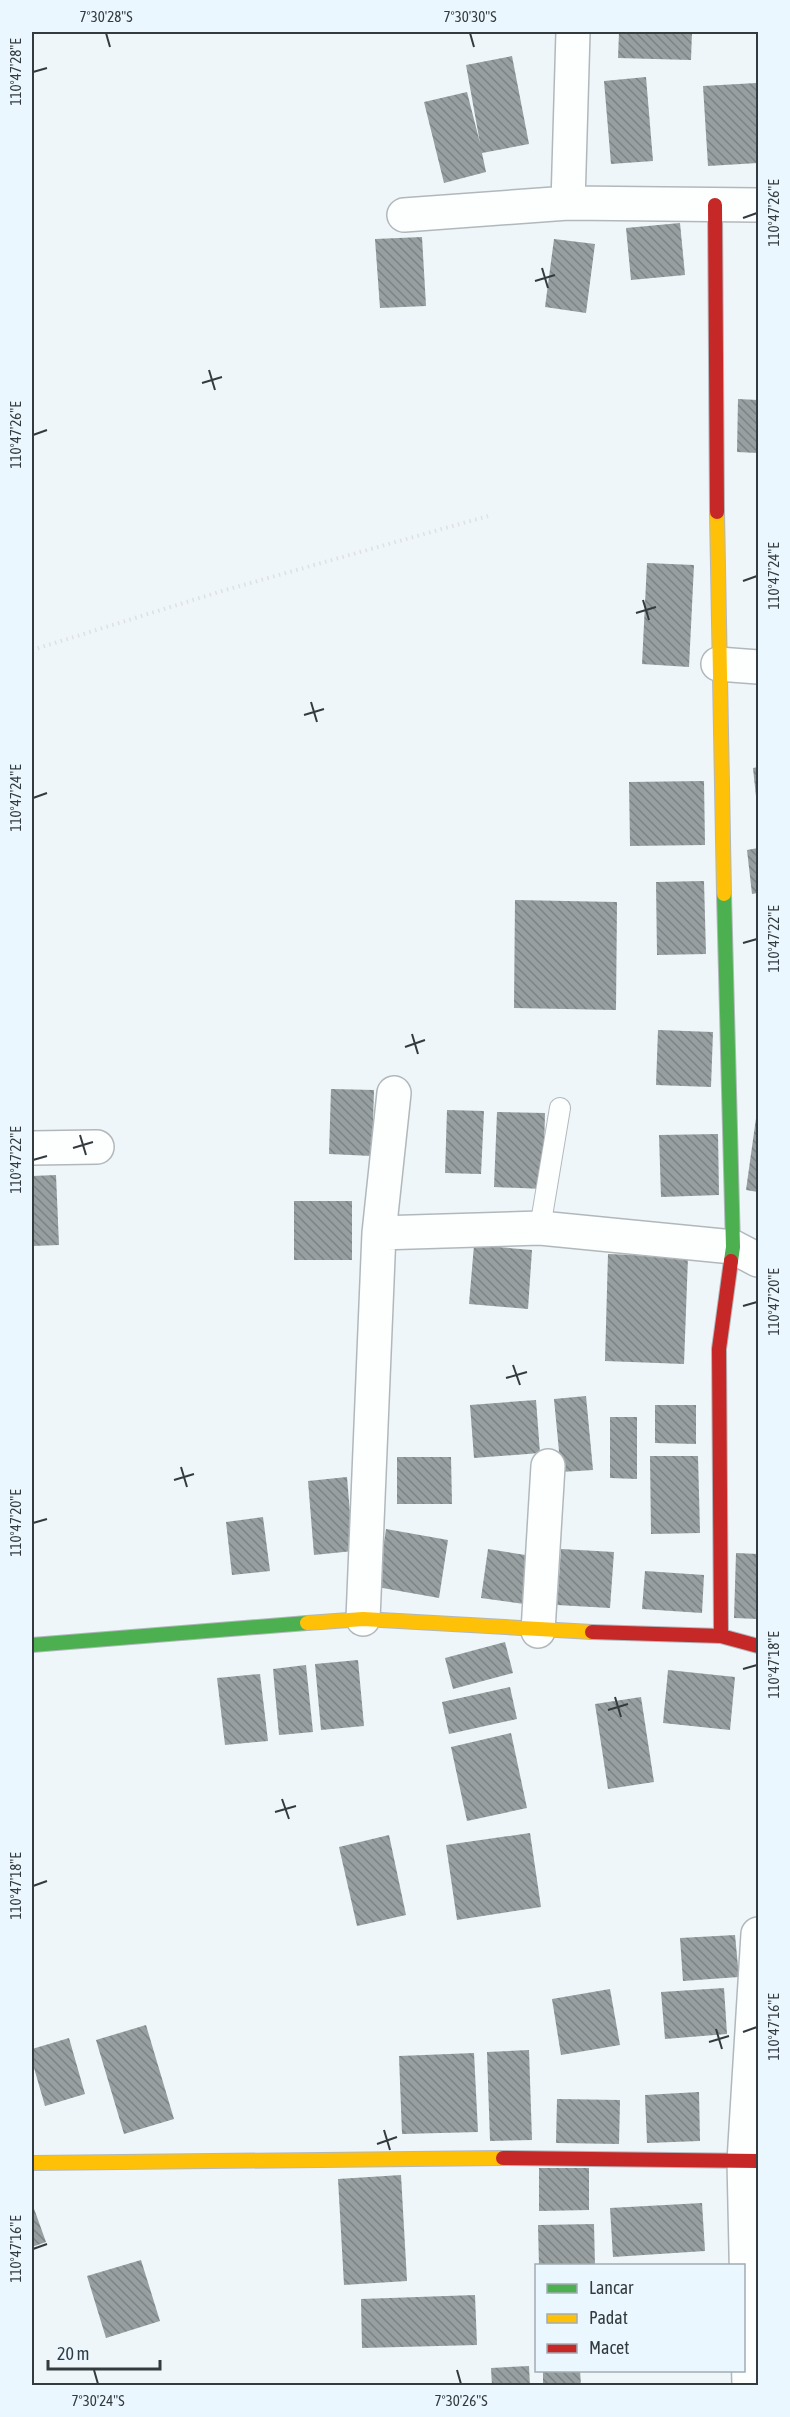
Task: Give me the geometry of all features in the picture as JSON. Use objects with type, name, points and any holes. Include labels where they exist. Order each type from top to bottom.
[{"type":"street","points":[[568,203],[573,32]]},
{"type":"street","points":[[405,214],[568,203],[759,205]]},
{"type":"street","points":[[715,205],[718,664],[746,1254],[719,1348],[722,1636]]},
{"type":"street","points":[[718,664],[759,667]]},
{"type":"street","points":[[363,1619],[379,1233],[394,1093]]},
{"type":"street","points":[[32,1148],[97,1147]]},
{"type":"street","points":[[379,1233],[540,1228],[746,1254]]},
{"type":"street","points":[[538,1631],[548,1466]]},
{"type":"street","points":[[32,1645],[363,1619],[538,1631],[722,1636],[759,1646]]},
{"type":"street","points":[[749,2385],[751,2161],[759,1934]]},
{"type":"street","points":[[32,2163],[505,2158],[751,2161]]},
{"type":"lane","points":[[540,1228],[560,1108]]},
{"type":"path","points":[[32,650],[222,591],[488,516]]},
{"type":"building","points":[[619,32],[692,32],[691,60],[618,58]]},
{"type":"building","points":[[512,56],[529,144],[482,153],[486,172],[444,183],[424,102],[467,92],[480,143],[466,65]]},
{"type":"building","points":[[646,77],[653,161],[611,164],[604,81]]},
{"type":"building","points":[[756,83],[758,163],[708,166],[703,86]]},
{"type":"building","points":[[680,223],[685,275],[631,280],[626,228]]},
{"type":"building","points":[[422,237],[426,306],[380,308],[375,239]]},
{"type":"building","points":[[554,239],[595,244],[586,313],[545,307]]},
{"type":"building","points":[[738,399],[758,400],[758,453],[737,452]]},
{"type":"building","points":[[647,563],[694,565],[689,667],[642,664]]},
{"type":"building","points":[[758,767],[758,806],[757,806],[753,768]]},
{"type":"building","points":[[704,781],[705,845],[630,846],[629,782]]},
{"type":"building","points":[[758,848],[758,893],[752,894],[747,850]]},
{"type":"building","points":[[704,881],[706,954],[657,955],[656,882]]},
{"type":"building","points":[[515,900],[617,902],[616,1010],[514,1008]]},
{"type":"building","points":[[658,1030],[713,1032],[711,1087],[656,1085]]},
{"type":"building","points":[[331,1089],[374,1090],[372,1156],[329,1154]]},
{"type":"building","points":[[447,1110],[484,1111],[481,1174],[445,1173]]},
{"type":"building","points":[[758,1111],[758,1192],[746,1190]]},
{"type":"building","points":[[497,1112],[545,1113],[543,1189],[494,1187]]},
{"type":"building","points":[[718,1134],[719,1195],[661,1197],[659,1135]]},
{"type":"building","points":[[56,1175],[59,1245],[32,1246],[32,1176]]},
{"type":"building","points":[[294,1201],[352,1201],[352,1260],[294,1260]]},
{"type":"building","points":[[474,1245],[532,1250],[528,1309],[469,1304]]},
{"type":"building","points":[[608,1254],[688,1257],[684,1364],[605,1361]]},
{"type":"building","points":[[586,1396],[593,1470],[561,1472],[554,1399]]},
{"type":"building","points":[[536,1400],[540,1453],[474,1458],[470,1405]]},
{"type":"building","points":[[655,1405],[696,1405],[696,1444],[655,1443]]},
{"type":"building","points":[[610,1417],[637,1417],[637,1479],[610,1478]]},
{"type":"building","points":[[650,1456],[698,1456],[700,1533],[651,1534]]},
{"type":"building","points":[[397,1457],[451,1457],[452,1504],[397,1504]]},
{"type":"building","points":[[347,1477],[353,1551],[314,1555],[308,1481]]},
{"type":"building","points":[[263,1517],[270,1571],[232,1575],[226,1522]]},
{"type":"building","points":[[386,1529],[448,1540],[439,1598],[377,1587]]},
{"type":"building","points":[[488,1549],[538,1557],[531,1605],[481,1598]]},
{"type":"building","points":[[561,1549],[614,1552],[610,1608],[557,1605]]},
{"type":"building","points":[[736,1553],[758,1554],[758,1619],[734,1618]]},
{"type":"building","points":[[645,1571],[704,1575],[702,1613],[642,1609]]},
{"type":"building","points":[[505,1642],[513,1673],[453,1689],[445,1658]]},
{"type":"building","points":[[358,1660],[364,1726],[321,1730],[315,1664]]},
{"type":"building","points":[[306,1665],[313,1732],[279,1735],[273,1669]]},
{"type":"building","points":[[668,1670],[735,1677],[730,1730],[663,1723]]},
{"type":"building","points":[[260,1674],[268,1741],[225,1745],[217,1678]]},
{"type":"building","points":[[510,1687],[517,1719],[449,1734],[442,1702]]},
{"type":"building","points":[[641,1697],[654,1782],[608,1789],[595,1704]]},
{"type":"building","points":[[511,1733],[527,1808],[467,1821],[451,1747]]},
{"type":"building","points":[[530,1833],[541,1907],[457,1920],[446,1845]]},
{"type":"building","points":[[389,1835],[406,1915],[357,1926],[339,1847]]},
{"type":"building","points":[[735,1935],[739,1977],[683,1981],[680,1938]]},
{"type":"building","points":[[724,1988],[727,2034],[665,2039],[661,1992]]},
{"type":"building","points":[[610,1989],[620,2045],[561,2055],[552,1999]]},
{"type":"building","points":[[146,2025],[174,2119],[124,2134],[96,2040]]},
{"type":"building","points":[[69,2038],[85,2094],[45,2106],[32,2061],[32,2049]]},
{"type":"building","points":[[529,2050],[532,2140],[490,2141],[487,2052]]},
{"type":"building","points":[[474,2053],[478,2132],[402,2134],[399,2056]]},
{"type":"building","points":[[699,2092],[700,2141],[647,2143],[645,2095]]},
{"type":"building","points":[[557,2099],[620,2100],[619,2144],[556,2143]]},
{"type":"building","points":[[539,2168],[589,2168],[589,2210],[539,2211]]},
{"type":"building","points":[[401,2175],[407,2281],[344,2285],[338,2179]]},
{"type":"building","points":[[32,2203],[46,2242],[32,2247]]},
{"type":"building","points":[[702,2203],[705,2251],[613,2257],[610,2208]]},
{"type":"building","points":[[594,2224],[595,2264],[539,2264],[538,2225]]},
{"type":"building","points":[[141,2260],[160,2321],[106,2338],[87,2276]]},
{"type":"building","points":[[475,2295],[477,2345],[362,2348],[361,2299]]},
{"type":"building","points":[[529,2366],[530,2386],[492,2386],[491,2368]]},
{"type":"building","points":[[543,2372],[580,2372],[581,2386],[543,2386]]},
{"type":"traffic: fast","points":[[724,894],[733,1247],[731,1261]]},
{"type":"traffic: fast","points":[[32,1645],[307,1623]]},
{"type":"traffic: slow","points":[[717,512],[724,894]]},
{"type":"traffic: slow","points":[[307,1623],[363,1619],[592,1632]]},
{"type":"traffic: slow","points":[[32,2163],[503,2158]]},
{"type":"traffic: jam","points":[[715,205],[717,512]]},
{"type":"traffic: jam","points":[[721,1636],[719,1349],[731,1261]]},
{"type":"traffic: jam","points":[[592,1632],[721,1636],[758,1646]]},
{"type":"traffic: jam","points":[[503,2158],[758,2161]]}]
